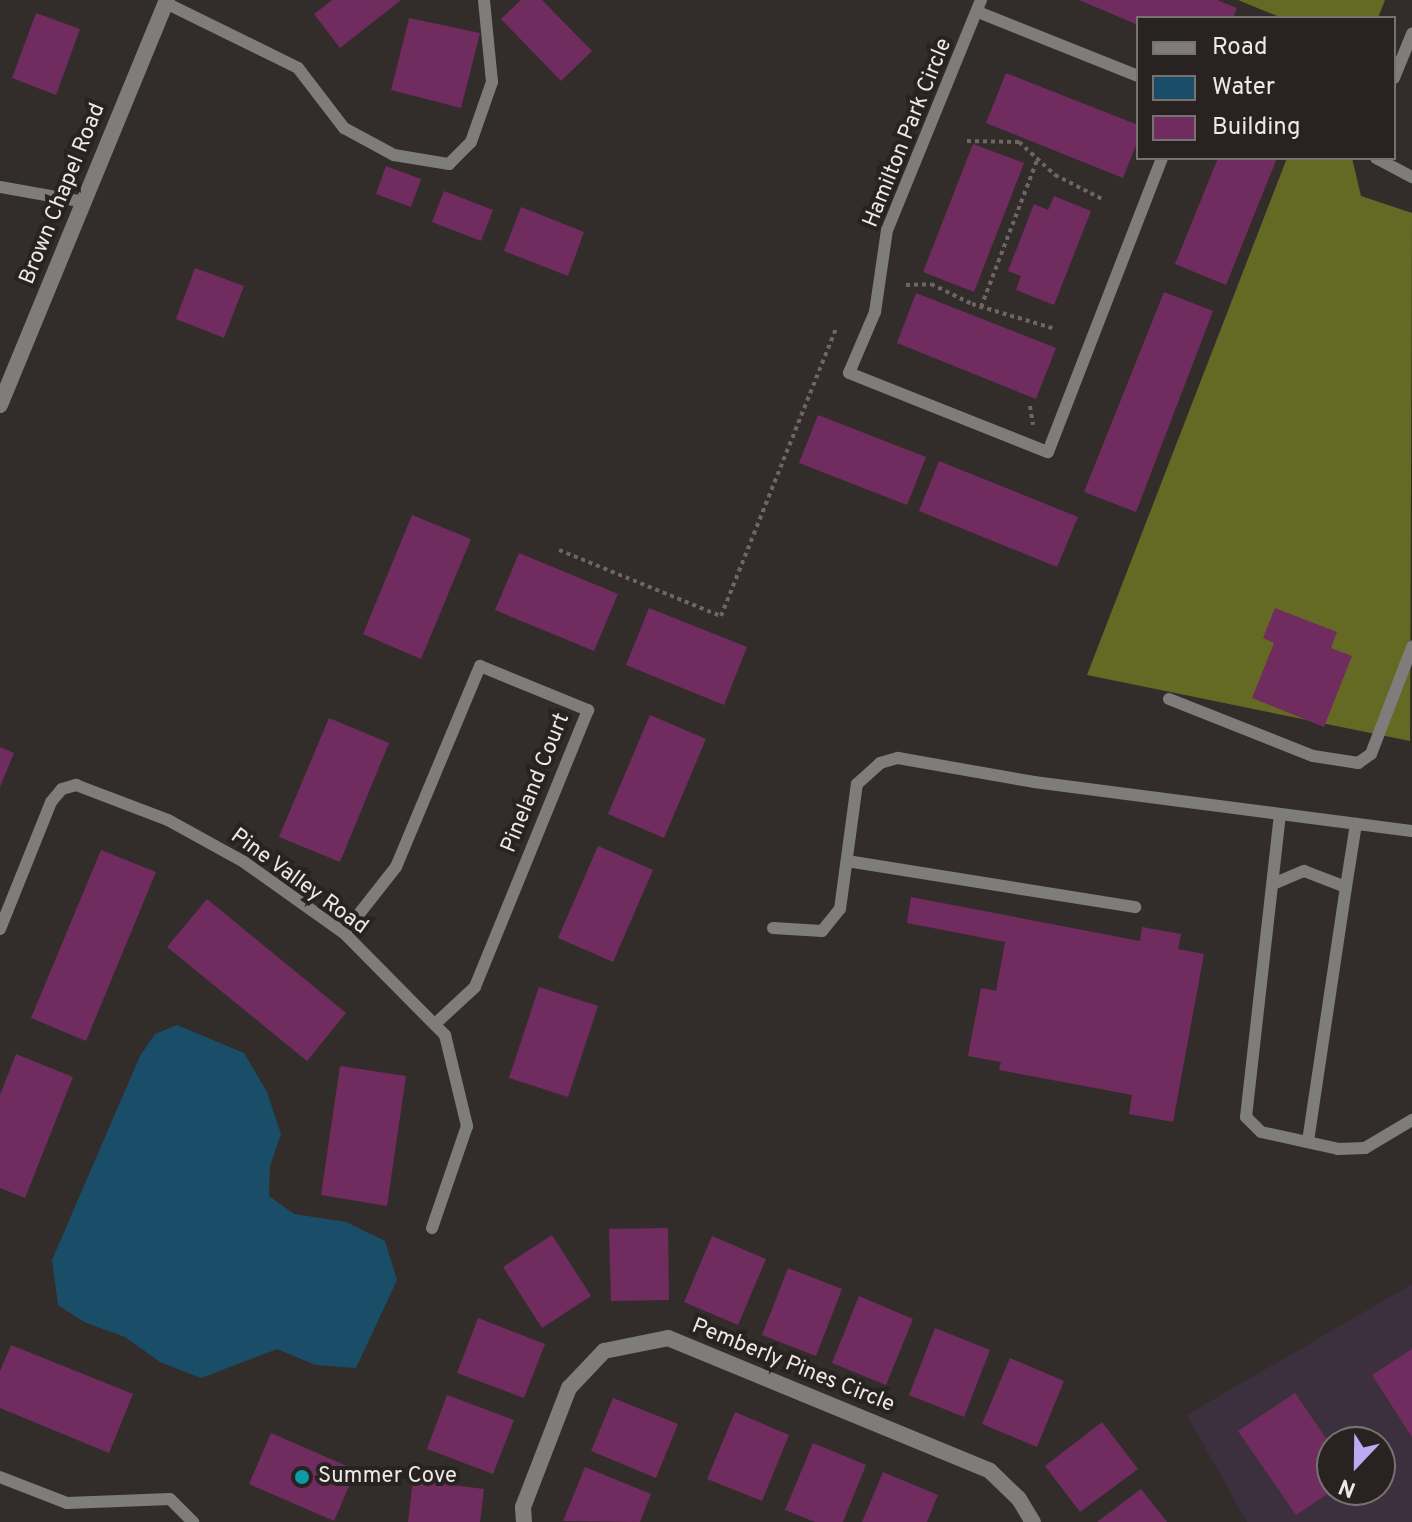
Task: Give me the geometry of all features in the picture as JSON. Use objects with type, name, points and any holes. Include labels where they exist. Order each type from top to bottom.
[{"type":"street","name":"Brown Chapel Road","points":[[0,405],[167,2]]},
{"type":"street","name":"Pemberly Pines Circle","points":[[524,1522],[523,1507],[569,1388],[604,1351],[668,1338],[990,1471],[1019,1499],[1033,1522]]},
{"type":"lane","points":[[167,2],[298,68],[344,128],[394,155],[449,164],[471,142],[492,82],[484,0]]},
{"type":"lane","points":[[980,6],[1136,75]]},
{"type":"lane","name":"Hamilton Park Circle","points":[[980,6],[887,230],[875,312],[849,373],[1048,452],[1161,160]]},
{"type":"lane","points":[[1396,73],[1412,34]]},
{"type":"lane","points":[[1380,160],[1412,177]]},
{"type":"lane","points":[[0,187],[84,202]]},
{"type":"lane","points":[[1169,699],[1313,756],[1358,763],[1371,754],[1412,647]]},
{"type":"lane","name":"Pineland Court","points":[[344,933],[396,867],[480,666],[588,710],[475,987],[435,1024]]},
{"type":"lane","points":[[773,928],[822,931],[840,909],[857,784],[880,763],[898,758],[1034,782],[1412,831]]},
{"type":"lane","name":"Pine Valley Road","points":[[0,929],[51,802],[62,789],[76,785],[193,834],[244,862],[344,933],[445,1035],[460,1082],[467,1126],[432,1228]]},
{"type":"lane","points":[[1280,814],[1246,1117],[1261,1132],[1308,1142],[1365,1148],[1412,1120]]},
{"type":"lane","points":[[1308,1142],[1356,824]]},
{"type":"lane","points":[[847,861],[1135,907]]},
{"type":"lane","points":[[1273,884],[1304,871],[1346,887]]},
{"type":"lane","points":[[0,1477],[67,1503],[170,1499],[193,1522]]},
{"type":"path","points":[[967,141],[1010,140],[1038,158],[1055,175],[1104,200]]},
{"type":"path","points":[[981,307],[1038,158]]},
{"type":"path","points":[[906,285],[931,284],[981,307],[1052,328]]},
{"type":"path","points":[[559,550],[721,616],[836,328]]},
{"type":"path","points":[[1030,406],[1033,425]]},
{"type":"shaded area","points":[[1412,1284],[1412,1522],[1247,1522],[1187,1415]]},
{"type":"green space","points":[[1238,0],[1385,0],[1379,16],[1277,16]]},
{"type":"green space","points":[[1286,160],[1352,160],[1361,196],[1412,213],[1410,741],[1087,675]]},
{"type":"water","points":[[177,1025],[244,1053],[267,1092],[281,1134],[270,1166],[269,1196],[294,1214],[346,1222],[385,1241],[397,1280],[356,1368],[316,1365],[277,1349],[201,1378],[160,1362],[125,1337],[84,1322],[58,1305],[52,1260],[140,1056],[155,1034]]},
{"type":"building","points":[[332,0],[401,0],[340,48],[314,14]]},
{"type":"building","points":[[521,0],[542,0],[592,51],[561,81],[501,19]]},
{"type":"building","points":[[1079,0],[1217,0],[1237,8],[1234,16],[1136,16],[1136,24]]},
{"type":"building","points":[[36,13],[80,29],[56,95],[12,78]]},
{"type":"building","points":[[409,18],[480,33],[461,108],[391,90]]},
{"type":"building","points":[[1006,73],[1136,124],[1136,145],[1123,178],[986,123]]},
{"type":"building","points":[[973,144],[1024,163],[974,292],[923,272]]},
{"type":"building","points":[[1217,160],[1276,160],[1226,285],[1175,264]]},
{"type":"building","points":[[386,166],[421,179],[411,207],[376,194]]},
{"type":"building","points":[[444,191],[493,210],[481,241],[432,222]]},
{"type":"building","points":[[1054,196],[1091,211],[1054,305],[1016,290],[1021,276],[1008,271],[1034,204],[1048,210]]},
{"type":"building","points":[[521,207],[584,232],[568,276],[504,251]]},
{"type":"building","points":[[195,268],[244,286],[224,338],[176,319]]},
{"type":"building","points":[[1164,292],[1213,311],[1136,512],[1084,492]]},
{"type":"building","points":[[916,293],[1056,348],[1036,399],[897,343]]},
{"type":"building","points":[[818,415],[926,457],[907,505],[799,463]]},
{"type":"building","points":[[939,461],[1078,517],[1057,567],[919,511]]},
{"type":"building","points":[[412,515],[471,539],[421,659],[363,634]]},
{"type":"building","points":[[519,553],[618,594],[594,651],[495,610]]},
{"type":"building","points":[[649,608],[747,647],[724,705],[626,665]]},
{"type":"building","points":[[1275,608],[1337,632],[1331,648],[1352,656],[1324,727],[1252,698],[1274,643],[1263,638]]},
{"type":"building","points":[[650,715],[706,739],[664,838],[608,814]]},
{"type":"building","points":[[329,718],[389,743],[340,862],[279,837]]},
{"type":"building","points":[[0,747],[14,753],[0,787]]},
{"type":"building","points":[[598,846],[653,870],[613,962],[558,938]]},
{"type":"building","points":[[101,850],[156,872],[86,1041],[31,1018]]},
{"type":"building","points":[[911,897],[1140,941],[1142,927],[1181,934],[1178,949],[1204,954],[1173,1122],[1129,1114],[1132,1095],[999,1070],[1001,1062],[968,1056],[981,988],[996,991],[1005,942],[907,923]]},
{"type":"building","points":[[207,899],[346,1013],[307,1061],[167,947]]},
{"type":"building","points":[[539,987],[598,1006],[568,1097],[509,1078]]},
{"type":"building","points":[[16,1054],[73,1077],[25,1198],[0,1188],[0,1095]]},
{"type":"building","points":[[340,1066],[406,1076],[387,1206],[321,1195]]},
{"type":"building","points":[[668,1228],[669,1300],[611,1301],[609,1229]]},
{"type":"building","points":[[552,1235],[591,1296],[542,1328],[503,1267]]},
{"type":"building","points":[[712,1236],[766,1259],[738,1325],[684,1302]]},
{"type":"building","points":[[788,1268],[842,1289],[816,1356],[762,1335]]},
{"type":"building","points":[[859,1296],[913,1319],[886,1385],[832,1363]]},
{"type":"building","points":[[478,1318],[545,1344],[524,1398],[457,1373]]},
{"type":"building","points":[[935,1328],[990,1350],[964,1417],[909,1395]]},
{"type":"building","points":[[11,1345],[133,1394],[109,1453],[0,1408],[0,1371]]},
{"type":"building","points":[[1412,1349],[1412,1437],[1372,1375]]},
{"type":"building","points":[[1010,1358],[1064,1381],[1037,1447],[982,1424]]},
{"type":"building","points":[[1295,1393],[1318,1426],[1316,1502],[1296,1515],[1238,1431]]},
{"type":"building","points":[[447,1395],[514,1420],[493,1474],[427,1449]]},
{"type":"building","points":[[613,1398],[678,1424],[656,1478],[591,1451]]},
{"type":"building","points":[[735,1412],[789,1435],[762,1501],[707,1479]]},
{"type":"building","points":[[1102,1422],[1138,1469],[1080,1512],[1045,1466]]},
{"type":"building","name":"Summer Cove","points":[[271,1433],[356,1470],[334,1521],[249,1484]]},
{"type":"building","points":[[813,1443],[866,1465],[843,1522],[815,1522],[785,1510]]},
{"type":"building","points":[[585,1467],[651,1494],[640,1522],[563,1521]]},
{"type":"building","points":[[883,1472],[938,1495],[927,1522],[862,1522]]},
{"type":"building","points":[[413,1480],[484,1489],[480,1522],[408,1522]]},
{"type":"building","points":[[1141,1489],[1167,1522],[1097,1522]]},
{"type":"place","name":"Summer Cove","points":[[302,1477]]}]
